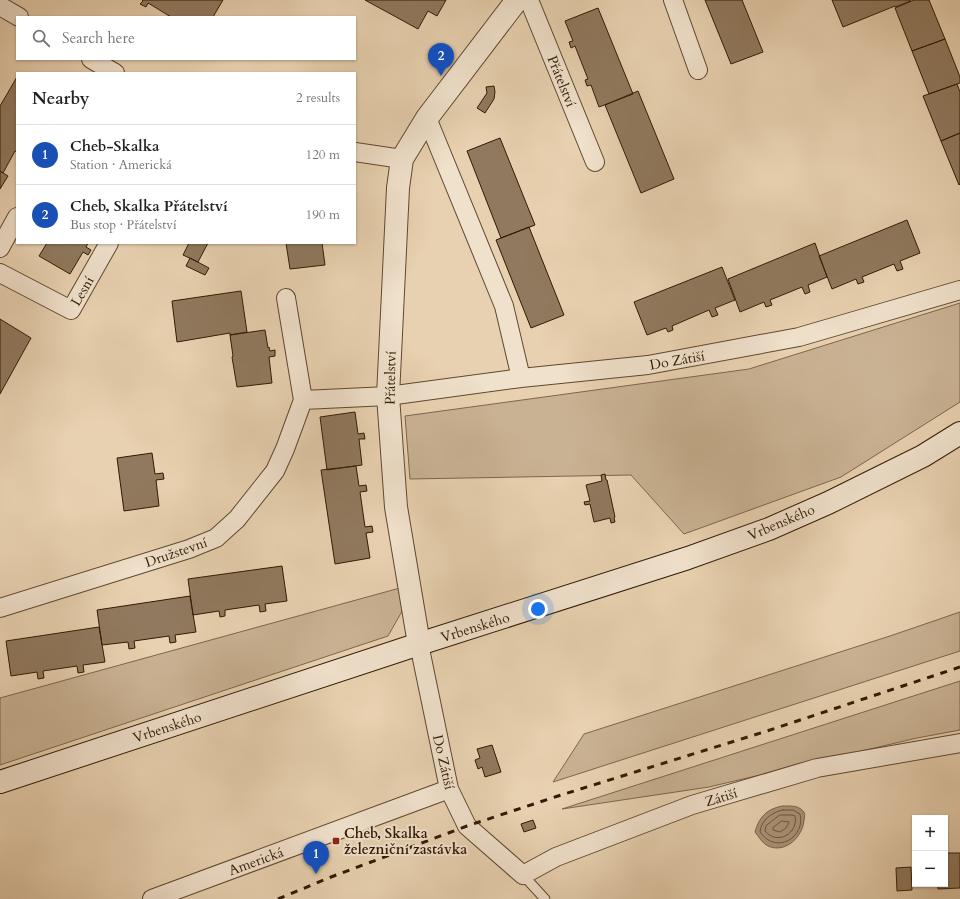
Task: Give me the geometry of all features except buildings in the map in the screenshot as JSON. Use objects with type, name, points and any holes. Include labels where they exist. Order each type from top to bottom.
[{"type":"main road","name":"Přátelství","points":[[418,644],[396,507],[388,396],[397,195],[402,159],[427,118],[517,0]]},
{"type":"main road","name":"Vrbenského","points":[[0,782],[418,644],[688,558],[769,529],[923,456],[960,433]]},
{"type":"street","name":"Přátelství","points":[[529,0],[595,162]]},
{"type":"street","points":[[673,0],[698,70]]},
{"type":"street","points":[[0,6],[17,16]]},
{"type":"street","points":[[93,60],[113,72]]},
{"type":"street","points":[[427,118],[504,306],[521,378]]},
{"type":"street","points":[[356,152],[402,159]]},
{"type":"street","points":[[0,248],[16,219]]},
{"type":"street","name":"Lesní","points":[[0,273],[71,310],[108,244]]},
{"type":"street","name":"Do Zátiší","points":[[388,396],[521,378],[648,366],[800,337],[960,290]]},
{"type":"street","name":"Družstevní","points":[[0,608],[189,549],[216,538],[238,519],[275,470],[285,449],[302,400],[286,298]]},
{"type":"street","points":[[302,400],[388,396]]},
{"type":"street","name":"Do Zátiší","points":[[418,644],[449,789],[467,826],[523,875]]},
{"type":"street","name":"Zátiší","points":[[523,875],[562,855],[692,805],[816,768],[960,743]]},
{"type":"street","name":"Americká","points":[[152,899],[449,789]]},
{"type":"lane","points":[[523,875],[545,899]]},
{"type":"shaded area","points":[[960,303],[960,402],[841,477],[684,534],[631,475],[410,479],[405,416],[749,369]]},
{"type":"shaded area","points":[[418,583],[388,636],[0,765],[0,698]]},
{"type":"shaded area","points":[[960,612],[960,651],[553,782],[584,734],[890,636]]},
{"type":"shaded area","points":[[960,681],[960,730],[917,738],[709,787],[562,809]]},
{"type":"water","points":[[782,806],[793,806],[799,808],[805,815],[803,826],[797,837],[787,846],[775,848],[764,843],[755,832],[764,814],[772,809]]},
{"type":"railway","points":[[278,899],[331,877],[467,826],[767,731],[960,667]]},
{"type":"place","name":"Cheb, Skalka Přátelství","points":[[441,76]]},
{"type":"place","name":"Cheb, Skalka železniční zastávka","points":[[336,841]]},
{"type":"place","name":"Cheb-Skalka","points":[[316,874]]}]
